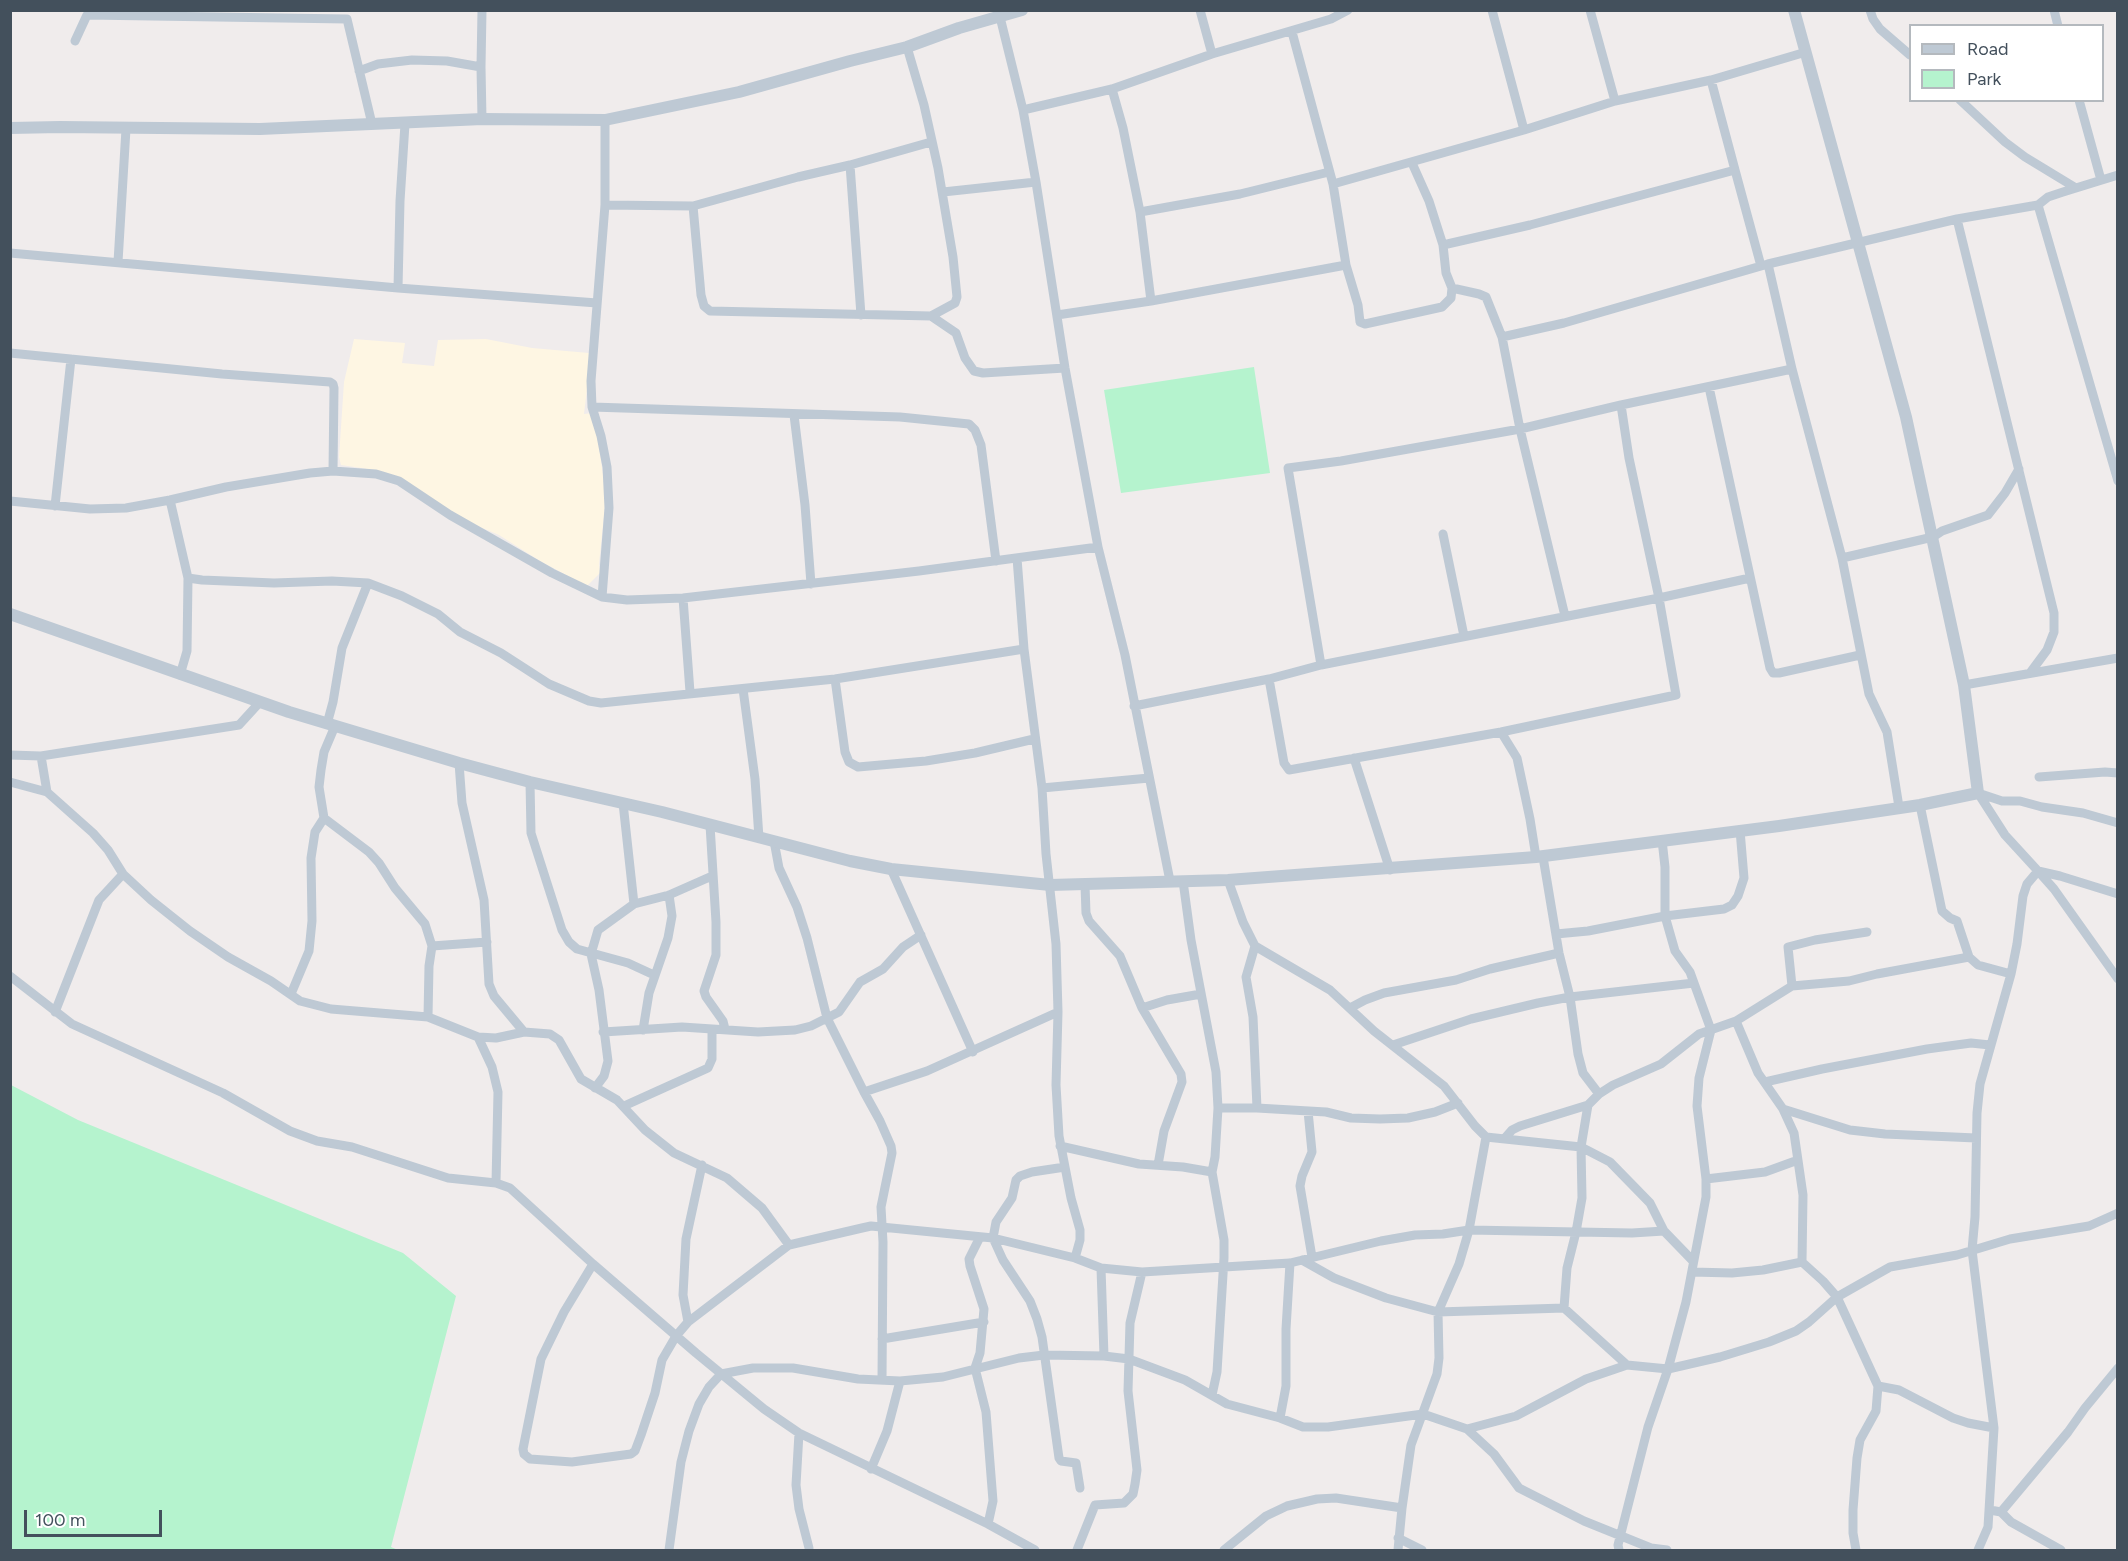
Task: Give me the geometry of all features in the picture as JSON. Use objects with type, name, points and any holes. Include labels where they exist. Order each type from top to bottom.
[{"type":"street","points":[[482,10],[482,119]]},
{"type":"street","points":[[10,129],[60,127],[260,129],[482,119],[605,120],[739,92],[907,47],[959,28],[1022,10]]},
{"type":"street","points":[[1200,10],[1212,54]]},
{"type":"street","points":[[1023,110],[1112,89],[1212,54],[1331,19],[1348,10]]},
{"type":"street","points":[[1492,10],[1524,130]]},
{"type":"street","points":[[1590,10],[1615,101]]},
{"type":"street","points":[[1794,10],[1906,417],[1964,685],[1978,794],[2005,835],[2054,889],[2118,979]]},
{"type":"street","points":[[1870,10],[1873,20],[1880,29],[1909,53]]},
{"type":"street","points":[[75,41],[88,13],[347,15],[372,124]]},
{"type":"street","points":[[1000,17],[1023,110],[1065,368],[1098,547],[1111,597],[1170,881]]},
{"type":"street","points":[[1292,32],[1333,184],[1346,265],[1358,305],[1360,322],[1365,324],[1442,307],[1450,298],[1452,288],[1446,273],[1443,245],[1429,201],[1412,163]]},
{"type":"street","points":[[693,206],[701,295],[704,306],[710,311],[931,316],[955,303],[957,297],[943,192],[924,105],[907,47]]},
{"type":"street","points":[[1333,184],[1412,163],[1615,101],[1711,80],[1806,52]]},
{"type":"street","points":[[359,71],[378,64],[412,60],[447,61],[481,67]]},
{"type":"street","points":[[1711,80],[1764,265],[1842,558],[1869,694],[1887,732],[1899,807]]},
{"type":"street","points":[[1112,89],[1124,128],[1140,212],[1151,302]]},
{"type":"street","points":[[1962,102],[2005,142],[2076,188]]},
{"type":"street","points":[[2080,102],[2100,180]]},
{"type":"street","points":[[602,597],[609,508],[607,467],[592,407],[593,347],[605,205],[605,120]]},
{"type":"street","points":[[398,288],[405,124]]},
{"type":"street","points":[[118,262],[126,129]]},
{"type":"street","points":[[605,205],[693,206],[931,142]]},
{"type":"street","points":[[850,165],[861,315]]},
{"type":"street","points":[[1443,245],[1530,225],[1735,170]]},
{"type":"street","points":[[1140,212],[1240,194],[1329,172]]},
{"type":"street","points":[[1502,337],[1564,322],[1764,265],[1957,219],[2038,205],[2048,197],[2118,175]]},
{"type":"street","points":[[943,192],[1036,182]]},
{"type":"street","points":[[2038,205],[2118,481]]},
{"type":"street","points":[[1957,219],[2054,613],[2054,632],[2047,650],[2030,673]]},
{"type":"street","points":[[10,253],[398,288],[597,303]]},
{"type":"street","points":[[1057,315],[1151,302],[1346,265]]},
{"type":"street","points":[[1452,288],[1486,297],[1502,337],[1520,429],[1565,616]]},
{"type":"street","points":[[931,316],[956,333],[965,358],[974,371],[983,373],[1065,368]]},
{"type":"street","points":[[10,353],[330,382],[334,388],[333,471]]},
{"type":"street","points":[[56,506],[71,359]]},
{"type":"street","points":[[1321,665],[1288,468],[1353,459],[1520,429],[1792,369]]},
{"type":"street","points":[[1709,387],[1770,668],[1773,673],[1860,655]]},
{"type":"street","points":[[1269,679],[1286,768],[1292,770],[1502,732],[1676,695],[1659,598],[1631,468],[1621,405]]},
{"type":"street","points":[[592,407],[900,417],[969,424],[975,430],[981,445],[996,561]]},
{"type":"street","points":[[794,415],[805,505],[811,584]]},
{"type":"street","points":[[1842,558],[1933,537],[1942,531],[1988,515],[2005,493],[2019,469]]},
{"type":"street","points":[[10,501],[90,509],[126,508],[170,501],[226,487],[310,473],[333,471],[376,474],[399,480],[493,541],[602,597],[627,600],[682,598],[811,584],[1098,547]]},
{"type":"street","points":[[170,501],[188,578],[187,651],[180,675]]},
{"type":"street","points":[[1443,534],[1464,636]]},
{"type":"street","points":[[1017,558],[1024,649],[1042,788],[1046,854],[1056,944],[1058,1012],[1056,1085],[1060,1146],[1080,1230],[1075,1258]]},
{"type":"street","points":[[188,578],[263,583],[332,581],[368,583],[402,596],[438,614],[460,632],[501,653],[549,684],[589,701],[601,703],[835,679],[1024,649]]},
{"type":"street","points":[[1134,706],[1269,679],[1321,665],[1750,578]]},
{"type":"street","points":[[291,994],[309,951],[312,921],[311,858],[315,832],[324,819],[319,788],[342,648],[368,583]]},
{"type":"street","points":[[682,598],[690,693]]},
{"type":"street","points":[[10,614],[180,675],[331,725],[530,782],[623,803],[850,861],[891,869],[1050,885],[1228,880],[1390,870],[1539,857],[1920,805],[1978,794],[2002,801],[2020,801],[2083,813],[2118,823]]},
{"type":"street","points":[[1964,685],[2118,658]]},
{"type":"street","points":[[835,679],[845,752],[849,762],[858,767],[936,759],[1034,740]]},
{"type":"street","points":[[743,689],[755,779],[759,838]]},
{"type":"street","points":[[10,755],[41,756],[239,725],[261,702]]},
{"type":"street","points":[[1502,732],[1517,758],[1570,997],[1583,1073],[1599,1094]]},
{"type":"street","points":[[41,756],[47,792]]},
{"type":"street","points":[[1353,758],[1390,870]]},
{"type":"street","points":[[459,763],[464,812],[484,900],[488,942],[487,971],[494,996],[524,1032]]},
{"type":"street","points":[[2039,777],[2118,773]]},
{"type":"street","points":[[1042,788],[1149,778]]},
{"type":"street","points":[[10,782],[47,792],[93,833],[108,850],[123,874],[151,900],[190,931],[300,1001],[331,1009],[428,1017],[478,1037],[496,1038],[524,1032],[550,1034],[559,1040],[581,1079],[624,1106],[645,1130],[674,1153],[727,1178],[762,1208],[789,1245]]},
{"type":"street","points":[[530,782],[531,833],[562,930],[569,942],[577,949],[628,963],[654,975]]},
{"type":"street","points":[[623,803],[634,904]]},
{"type":"street","points":[[1920,805],[1940,904],[1945,915],[1957,921],[1969,957],[1978,966],[2011,974]]},
{"type":"street","points":[[324,819],[353,839],[379,862],[394,888],[425,924],[432,946],[429,966],[428,1017]]},
{"type":"street","points":[[710,825],[716,955],[704,991],[723,1021],[725,1029]]},
{"type":"street","points":[[1556,934],[1724,909],[1732,905],[1738,896],[1744,878],[1740,830]]},
{"type":"street","points":[[1619,1551],[1621,1534],[1648,1427],[1668,1369],[1686,1302],[1702,1225],[1706,1179],[1697,1106],[1699,1078],[1711,1030],[1687,967],[1675,951],[1665,916],[1665,867],[1662,840]]},
{"type":"street","points":[[774,841],[778,868],[797,907],[827,1018],[891,1146],[881,1207],[882,1380]]},
{"type":"street","points":[[891,869],[973,1052]]},
{"type":"street","points":[[2038,871],[2118,894]]},
{"type":"street","points":[[1978,1551],[1988,1527],[1994,1428],[1972,1250],[1980,1084],[2011,974],[2023,896],[2027,884],[2038,871]]},
{"type":"street","points":[[55,1012],[99,900],[123,874]]},
{"type":"street","points":[[595,1088],[604,1076],[608,1061],[599,990],[591,954],[593,940],[598,930],[634,904],[669,896],[712,876]]},
{"type":"street","points":[[1228,880],[1243,922],[1255,946],[1330,990],[1444,1086],[1486,1137],[1581,1147],[1610,1162],[1650,1203],[1664,1231],[1693,1261]]},
{"type":"street","points":[[1183,881],[1191,940],[1216,1072],[1218,1108],[1212,1172],[1224,1240],[1224,1267],[1217,1372],[1212,1395]]},
{"type":"street","points":[[1085,885],[1086,913],[1089,921],[1120,956],[1142,1008],[1181,1074],[1182,1082],[1164,1131],[1158,1165]]},
{"type":"street","points":[[643,1030],[649,993],[668,938],[672,916],[669,896]]},
{"type":"street","points":[[1792,986],[1788,946],[1867,932]]},
{"type":"street","points":[[603,1032],[682,1027],[758,1032],[795,1030],[839,1012],[860,982],[883,969],[903,947],[921,935]]},
{"type":"street","points":[[432,946],[488,942]]},
{"type":"street","points":[[1255,946],[1246,977],[1253,1017],[1257,1108]]},
{"type":"street","points":[[1350,1008],[1384,993],[1455,980],[1490,969],[1559,953]]},
{"type":"street","points":[[1505,1138],[1520,1126],[1588,1105],[1613,1085],[1661,1064],[1687,1042],[1736,1021],[1792,986],[1849,981],[1969,957]]},
{"type":"street","points":[[10,976],[72,1024],[223,1093],[291,1131],[317,1141],[352,1147],[448,1178],[496,1183],[510,1188],[593,1264],[764,1409],[799,1433],[988,1524],[1035,1551]]},
{"type":"street","points":[[1393,1045],[1471,1019],[1570,997],[1694,983]]},
{"type":"street","points":[[1142,1008],[1167,1000],[1201,994]]},
{"type":"street","points":[[864,1092],[927,1071],[1058,1012]]},
{"type":"street","points":[[1736,1021],[1758,1073],[1783,1108],[1794,1133],[1803,1195],[1802,1262],[1837,1297],[1878,1386],[1876,1411],[1860,1440],[1857,1458],[1853,1510],[1856,1551]]},
{"type":"street","points":[[624,1106],[708,1068],[712,1059],[712,1029]]},
{"type":"street","points":[[478,1037],[492,1066],[498,1092],[496,1183]]},
{"type":"street","points":[[1766,1082],[1927,1049],[1971,1043],[1990,1045]]},
{"type":"street","points":[[1218,1108],[1326,1112],[1351,1118],[1408,1118],[1435,1112],[1458,1103]]},
{"type":"street","points":[[1564,1308],[1567,1268],[1582,1198],[1581,1147],[1588,1105]]},
{"type":"street","points":[[1783,1108],[1850,1130],[1976,1138]]},
{"type":"street","points":[[1308,1111],[1312,1152],[1300,1186],[1312,1257]]},
{"type":"street","points":[[1398,1551],[1401,1508],[1411,1445],[1437,1374],[1438,1312],[1469,1230],[1486,1137]]},
{"type":"street","points":[[1060,1146],[1107,1158],[1212,1172]]},
{"type":"street","points":[[1706,1179],[1765,1172],[1798,1160]]},
{"type":"street","points":[[688,1322],[683,1295],[686,1239],[702,1165]]},
{"type":"street","points":[[1065,1167],[1020,1176],[1016,1180],[1012,1198],[996,1222],[993,1238],[1003,1260],[1030,1301],[1042,1337],[1059,1458],[1061,1461],[1076,1463],[1080,1488]]},
{"type":"street","points":[[1467,1429],[1516,1416],[1586,1379],[1628,1365],[1668,1369],[1720,1358],[1769,1342],[1796,1331],[1837,1297],[1890,1267],[1956,1255],[2010,1239],[2089,1226],[2118,1213]]},
{"type":"street","points":[[593,1264],[564,1312],[541,1359],[523,1449],[524,1455],[530,1459],[572,1462],[631,1454],[635,1451],[655,1393],[662,1360],[676,1336],[688,1322],[789,1245],[862,1228],[881,1227],[993,1238],[1075,1258],[1101,1268],[1142,1272],[1290,1263],[1404,1237],[1469,1230],[1664,1231]]},
{"type":"street","points":[[980,1237],[969,1259],[984,1310],[981,1353],[975,1368],[986,1412],[988,1435],[993,1501],[988,1524]]},
{"type":"street","points":[[1302,1260],[1334,1278],[1386,1298],[1438,1312],[1564,1308],[1628,1365]]},
{"type":"street","points":[[1692,1272],[1753,1271],[1802,1262]]},
{"type":"street","points":[[1280,1418],[1286,1386],[1286,1329],[1290,1263]]},
{"type":"street","points":[[1101,1268],[1104,1356]]},
{"type":"street","points":[[1077,1551],[1095,1505],[1124,1503],[1133,1494],[1137,1470],[1129,1408],[1130,1323],[1142,1272]]},
{"type":"street","points":[[882,1339],[984,1322]]},
{"type":"street","points":[[669,1551],[681,1462],[689,1431],[704,1395],[721,1374],[753,1368],[793,1368],[858,1379],[900,1381],[943,1377],[1019,1358],[1044,1355],[1104,1356],[1129,1359],[1185,1380],[1227,1404],[1280,1418],[1303,1427],[1328,1427],[1423,1414],[1467,1429],[1494,1454],[1519,1488],[1584,1521],[1651,1548],[1667,1551]]},
{"type":"street","points":[[2001,1512],[2118,1368]]},
{"type":"street","points":[[871,1469],[887,1431],[900,1381]]},
{"type":"street","points":[[1878,1386],[1899,1390],[1953,1418],[1994,1428]]},
{"type":"street","points":[[799,1433],[796,1485],[799,1509],[809,1548]]},
{"type":"street","points":[[1224,1551],[1266,1516],[1287,1506],[1317,1498],[1336,1498],[1401,1508]]},
{"type":"street","points":[[1990,1510],[2001,1512],[2011,1522],[2061,1551]]},
{"type":"street","points":[[1398,1538],[1422,1551]]},
{"type":"shaded area","points":[[354,339],[405,343],[402,363],[434,366],[438,340],[486,339],[532,348],[589,353],[590,364],[584,414],[592,413],[606,496],[600,573],[587,586],[540,561],[499,535],[449,514],[417,489],[368,469],[341,465],[339,457],[344,382]]},
{"type":"green space","points":[[1254,367],[1270,473],[1121,493],[1104,390]]},
{"type":"green space","points":[[11,1085],[78,1120],[403,1253],[456,1296],[391,1547],[398,1550],[11,1550]]}]
